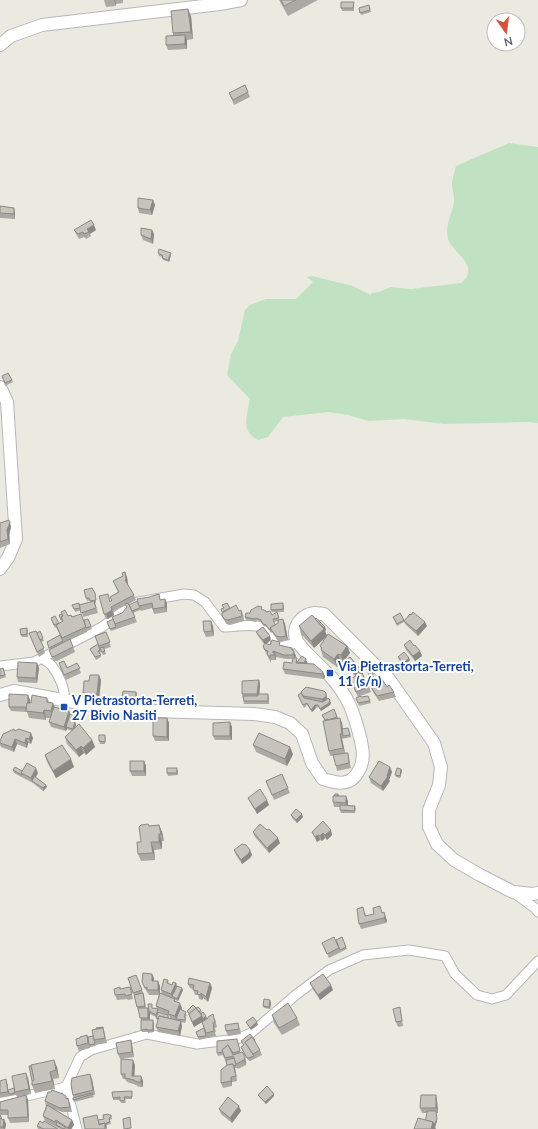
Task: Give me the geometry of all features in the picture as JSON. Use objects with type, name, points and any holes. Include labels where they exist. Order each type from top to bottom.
[{"type":"main road","points":[[0,45],[11,36],[42,25],[220,4],[241,0]]},
{"type":"main road","points":[[0,387],[7,402],[16,539],[8,558],[0,568]]},
{"type":"main road","points":[[0,686],[14,692],[117,710],[254,714],[275,717],[290,723],[302,734],[312,763],[323,779],[338,783],[349,782],[358,774],[363,761],[362,746],[355,717],[347,698],[296,639],[296,626],[303,617],[314,613],[324,614],[389,679],[434,743],[441,767],[439,784],[429,810],[429,827],[437,844],[454,860],[513,892],[538,893]]},
{"type":"main road","points":[[0,695],[14,692]]},
{"type":"street","points":[[0,666],[34,662],[102,627],[128,607],[138,602],[184,594],[194,595],[205,602],[224,627],[250,624],[264,627],[278,642],[292,645],[298,642]]},
{"type":"street","points":[[42,658],[52,665],[58,676],[65,695],[64,701]]},
{"type":"street","points":[[513,892],[535,908],[538,912]]},
{"type":"street","points":[[77,1129],[66,1087],[80,1057],[91,1050],[147,1034],[197,1044],[237,1039],[251,1033],[297,994],[329,970],[363,955],[409,950],[445,956],[455,974],[477,995],[492,999],[506,995],[538,961]]},
{"type":"street","points":[[0,1102],[66,1087]]},
{"type":"green space","points":[[509,143],[538,147],[538,423],[444,424],[404,419],[368,421],[348,415],[329,412],[283,417],[268,437],[258,440],[252,436],[246,422],[250,399],[227,375],[231,354],[238,341],[245,310],[250,305],[266,299],[296,299],[313,282],[307,277],[312,276],[353,286],[370,295],[391,287],[411,289],[461,283],[467,277],[467,265],[451,244],[447,234],[454,203],[452,180],[456,166]]},
{"type":"building","points":[[281,0],[296,0],[284,6]]},
{"type":"building","points":[[341,2],[354,2],[353,8],[341,8]]},
{"type":"building","points":[[369,5],[370,10],[360,13],[359,8]]},
{"type":"building","points":[[188,9],[191,32],[173,33],[171,11]]},
{"type":"building","points":[[185,35],[185,44],[166,45],[166,36]]},
{"type":"building","points":[[245,85],[248,92],[233,100],[229,93]]},
{"type":"building","points":[[138,198],[153,200],[150,210],[138,208]]},
{"type":"building","points":[[0,206],[14,208],[14,214],[0,213]]},
{"type":"building","points":[[91,220],[94,225],[87,229],[89,232],[78,234],[74,230]]},
{"type":"building","points":[[141,228],[152,230],[151,239],[141,235]]},
{"type":"building","points":[[159,249],[171,253],[168,260],[162,258],[163,256],[158,253]]},
{"type":"building","points":[[8,373],[12,380],[5,383],[2,376]]},
{"type":"building","points":[[9,520],[10,522],[7,530],[8,539],[0,542],[0,523]]},
{"type":"building","points":[[125,572],[125,580],[134,595],[111,607],[112,610],[104,614],[99,596],[108,594],[110,602],[112,600],[110,597],[119,592],[113,581],[123,576],[122,573]]},
{"type":"building","points":[[92,588],[95,593],[96,600],[90,601],[89,598],[86,598],[84,590]]},
{"type":"building","points":[[159,594],[160,600],[165,599],[165,607],[153,609],[152,603],[139,606],[137,599]]},
{"type":"building","points":[[94,601],[96,608],[81,613],[79,605]]},
{"type":"building","points":[[137,601],[140,608],[132,611],[129,605]]},
{"type":"building","points":[[79,603],[80,608],[74,609],[72,605]]},
{"type":"building","points":[[128,603],[135,617],[115,624],[112,617],[122,613],[127,607],[125,604]]},
{"type":"building","points":[[227,603],[230,608],[222,612],[221,609],[224,608],[222,605]]},
{"type":"building","points":[[283,603],[283,609],[271,610],[271,604]]},
{"type":"building","points":[[236,605],[239,611],[241,610],[242,616],[228,620],[224,619],[222,613]]},
{"type":"building","points":[[258,606],[262,607],[261,609],[266,612],[270,611],[272,615],[277,612],[279,618],[273,619],[275,625],[270,628],[271,630],[265,624],[264,625],[261,620],[245,617],[246,613],[250,613],[251,610]]},
{"type":"building","points":[[65,610],[68,616],[71,615],[72,617],[81,614],[86,627],[62,638],[56,625],[63,621],[61,612]]},
{"type":"building","points":[[413,612],[425,622],[416,631],[404,621]]},
{"type":"building","points":[[400,613],[404,620],[397,624],[393,617]]},
{"type":"building","points":[[62,614],[63,616],[61,617],[61,620],[59,615]]},
{"type":"building","points":[[312,615],[324,629],[311,641],[299,626]]},
{"type":"building","points":[[55,616],[59,623],[54,625],[51,618]]},
{"type":"building","points":[[316,618],[325,627],[324,628],[315,619]]},
{"type":"building","points":[[88,619],[91,626],[86,628],[84,620]]},
{"type":"building","points":[[113,619],[116,627],[110,629],[107,622]]},
{"type":"building","points":[[283,619],[286,636],[276,636],[270,628],[278,623],[278,620]]},
{"type":"building","points":[[203,621],[211,621],[212,631],[204,632]]},
{"type":"building","points":[[263,627],[270,636],[263,640],[256,632]]},
{"type":"building","points":[[27,628],[27,634],[21,635],[20,629]]},
{"type":"building","points":[[36,631],[44,648],[37,652],[29,633]]},
{"type":"building","points":[[40,631],[43,638],[40,640],[37,633]]},
{"type":"building","points":[[106,632],[110,642],[99,646],[95,636]]},
{"type":"building","points":[[328,634],[347,646],[341,655],[338,654],[334,659],[321,650],[322,648],[320,646]]},
{"type":"building","points":[[60,635],[63,641],[49,648],[47,642]]},
{"type":"building","points":[[70,639],[73,647],[52,657],[49,650]]},
{"type":"building","points":[[272,640],[280,642],[279,645],[292,648],[294,651],[293,655],[284,655],[273,651],[273,653],[275,653],[274,655],[270,655],[270,658],[267,654],[268,651],[265,650],[263,646],[265,643],[270,645]]},
{"type":"building","points":[[410,640],[420,651],[413,656],[404,645]]},
{"type":"building","points":[[98,644],[100,650],[98,651],[101,655],[95,657],[90,649]]},
{"type":"building","points":[[103,647],[105,651],[102,652],[100,648]]},
{"type":"building","points":[[404,652],[409,658],[404,663],[398,657]]},
{"type":"building","points":[[302,656],[306,659],[304,663],[297,662]]},
{"type":"building","points":[[350,657],[361,670],[355,674],[345,661]]},
{"type":"building","points":[[293,658],[297,658],[296,663],[314,664],[323,672],[322,674],[283,669],[284,662],[292,663]]},
{"type":"building","points":[[64,661],[67,668],[77,663],[80,668],[64,675],[59,663]]},
{"type":"building","points":[[18,662],[37,663],[36,678],[17,677]]},
{"type":"building","points":[[370,667],[373,675],[369,676],[367,669]]},
{"type":"building","points":[[3,668],[5,675],[0,676],[0,669]]},
{"type":"building","points":[[362,673],[369,687],[356,692],[350,679]]},
{"type":"building","points":[[90,675],[99,675],[97,694],[83,693],[84,681],[89,681]]},
{"type":"building","points":[[382,679],[387,687],[389,685],[394,692],[377,696],[371,687]]},
{"type":"building","points":[[259,680],[257,694],[242,694],[242,681]]},
{"type":"building","points":[[306,687],[324,691],[326,693],[326,697],[322,699],[303,696],[301,692]]},
{"type":"building","points":[[123,691],[136,692],[136,697],[122,697]]},
{"type":"building","points":[[301,693],[304,698],[323,702],[328,698],[330,700],[329,703],[320,709],[318,705],[315,705],[311,710],[307,703],[303,705],[298,695]]},
{"type":"building","points":[[9,694],[28,695],[27,707],[9,707]]},
{"type":"building","points":[[258,694],[268,694],[268,701],[244,701],[243,696],[258,696]]},
{"type":"building","points":[[32,695],[47,698],[47,702],[53,703],[51,711],[44,710],[43,713],[26,711],[27,703],[31,703]]},
{"type":"building","points":[[360,696],[368,696],[370,701],[358,703],[356,698]]},
{"type":"building","points":[[54,707],[69,711],[64,727],[49,722]]},
{"type":"building","points":[[334,709],[337,717],[325,720],[322,715]]},
{"type":"building","points":[[70,714],[74,715],[75,722],[73,729],[66,727]]},
{"type":"building","points":[[153,718],[167,718],[167,737],[153,736]]},
{"type":"building","points":[[340,718],[342,734],[340,734],[343,748],[329,751],[323,721]]},
{"type":"building","points":[[230,722],[230,736],[213,736],[213,723]]},
{"type":"building","points":[[79,724],[92,740],[83,748],[81,746],[76,750],[65,737]]},
{"type":"building","points":[[348,728],[350,735],[343,736],[342,729]]},
{"type":"building","points":[[14,729],[15,731],[19,729],[31,733],[29,739],[26,738],[25,743],[15,739],[12,747],[0,743],[3,734]]},
{"type":"building","points":[[259,733],[290,747],[285,759],[253,745]]},
{"type":"building","points":[[99,735],[105,735],[105,742],[99,741]]},
{"type":"building","points":[[62,745],[71,759],[53,771],[45,755]]},
{"type":"building","points":[[348,753],[349,763],[336,766],[333,755]]},
{"type":"building","points":[[130,761],[144,761],[144,771],[130,771]]},
{"type":"building","points":[[379,761],[390,767],[388,776],[381,786],[369,777]]},
{"type":"building","points":[[27,763],[36,768],[31,778],[21,773]]},
{"type":"building","points":[[15,767],[22,771],[22,775],[13,770]]},
{"type":"building","points":[[167,768],[177,768],[177,773],[167,773]]},
{"type":"building","points":[[397,768],[401,769],[400,776],[395,775]]},
{"type":"building","points":[[282,774],[288,788],[272,795],[266,781]]},
{"type":"building","points":[[34,776],[46,785],[43,788],[32,781]]},
{"type":"building","points":[[260,789],[267,800],[255,809],[248,798]]},
{"type":"building","points":[[333,796],[346,796],[346,803],[333,802]]},
{"type":"building","points":[[340,805],[355,806],[354,811],[340,810]]},
{"type":"building","points":[[296,809],[302,814],[296,820],[291,815]]},
{"type":"building","points":[[323,821],[331,830],[325,835],[323,833],[320,836],[318,835],[315,837],[312,832]]},
{"type":"building","points":[[148,824],[149,826],[159,825],[161,834],[159,834],[159,842],[151,842],[153,853],[138,854],[137,842],[141,842],[139,827],[141,825]]},
{"type":"building","points":[[260,824],[267,830],[269,829],[278,838],[267,848],[253,832]]},
{"type":"building","points":[[242,844],[246,845],[250,850],[249,853],[241,860],[234,850]]},
{"type":"building","points":[[380,906],[382,913],[384,912],[384,918],[359,924],[357,909],[363,907],[365,916],[374,914],[373,908]]},
{"type":"building","points":[[334,937],[339,948],[327,954],[322,943]]},
{"type":"building","points":[[342,937],[346,947],[340,950],[336,940]]},
{"type":"building","points":[[143,973],[152,974],[152,981],[158,981],[158,990],[147,990],[147,987],[145,988],[142,982]]},
{"type":"building","points":[[323,974],[331,985],[318,995],[310,983]]},
{"type":"building","points":[[136,975],[142,990],[133,993],[128,978]]},
{"type":"building","points":[[189,978],[210,983],[206,997],[201,993],[201,995],[197,994],[198,991],[193,990],[194,985],[188,984]]},
{"type":"building","points":[[164,979],[168,980],[167,983],[172,985],[173,982],[176,983],[171,994],[161,990]]},
{"type":"building","points":[[177,986],[182,988],[177,999],[172,996]]},
{"type":"building","points":[[120,987],[120,989],[130,987],[132,994],[126,996],[125,994],[115,995],[114,989]]},
{"type":"building","points":[[143,993],[145,1006],[137,1007],[134,995]]},
{"type":"building","points":[[160,993],[175,999],[174,1001],[180,1003],[175,1016],[168,1014],[169,1011],[156,1006]]},
{"type":"building","points":[[264,999],[270,1000],[269,1007],[263,1006]]},
{"type":"building","points":[[288,1003],[297,1018],[279,1028],[272,1015]]},
{"type":"building","points":[[148,1004],[152,1004],[152,1008],[158,1009],[156,1015],[149,1011]]},
{"type":"building","points":[[193,1005],[196,1008],[190,1014],[187,1011]]},
{"type":"building","points":[[198,1007],[201,1010],[199,1012],[196,1008]]},
{"type":"building","points":[[400,1007],[402,1021],[396,1022],[393,1009]]},
{"type":"building","points":[[138,1008],[148,1008],[148,1018],[140,1018]]},
{"type":"building","points":[[196,1008],[202,1016],[192,1022],[189,1014]]},
{"type":"building","points":[[180,1009],[186,1012],[184,1017],[186,1018],[185,1020],[176,1019]]},
{"type":"building","points":[[158,1012],[168,1015],[168,1018],[159,1016],[159,1019],[156,1018]]},
{"type":"building","points":[[203,1012],[206,1016],[203,1019],[201,1014]]},
{"type":"building","points":[[213,1014],[215,1022],[213,1023],[214,1031],[206,1033],[202,1022]]},
{"type":"building","points":[[159,1016],[181,1021],[178,1031],[156,1027]]},
{"type":"building","points":[[253,1017],[257,1022],[250,1028],[246,1022]]},
{"type":"building","points":[[141,1020],[153,1020],[153,1030],[141,1030]]},
{"type":"building","points":[[238,1023],[239,1029],[226,1031],[225,1025]]},
{"type":"building","points":[[103,1028],[105,1038],[94,1040],[92,1030]]},
{"type":"building","points":[[204,1028],[206,1036],[198,1037],[196,1032]]},
{"type":"building","points":[[250,1034],[255,1040],[252,1037],[245,1042],[254,1056],[247,1058],[241,1047],[244,1045],[241,1041]]},
{"type":"building","points":[[87,1035],[88,1043],[77,1046],[76,1039]]},
{"type":"building","points":[[93,1036],[95,1044],[89,1045],[88,1037]]},
{"type":"building","points":[[252,1037],[260,1050],[253,1054],[245,1042]]},
{"type":"building","points":[[237,1039],[240,1051],[233,1053],[228,1045],[222,1050],[223,1052],[217,1053],[217,1041]]},
{"type":"building","points":[[131,1040],[132,1052],[118,1054],[116,1043]]},
{"type":"building","points":[[228,1045],[233,1055],[242,1052],[245,1057],[244,1060],[236,1064],[233,1056],[225,1058],[222,1050]]},
{"type":"building","points":[[234,1058],[236,1065],[227,1065],[226,1060]]},
{"type":"building","points":[[121,1059],[133,1060],[132,1076],[141,1076],[141,1082],[125,1078],[125,1074],[121,1074]]},
{"type":"building","points":[[54,1060],[56,1070],[50,1072],[52,1081],[32,1085],[32,1081],[34,1080],[31,1065]]},
{"type":"building","points":[[233,1064],[236,1076],[231,1077],[231,1081],[221,1083],[221,1070],[227,1065]]},
{"type":"building","points":[[29,1066],[31,1066],[34,1080],[32,1081]]},
{"type":"building","points":[[26,1073],[29,1089],[15,1092],[12,1076]]},
{"type":"building","points":[[90,1074],[93,1090],[73,1095],[71,1084],[72,1078]]},
{"type":"building","points":[[6,1079],[8,1092],[0,1093],[0,1081]]},
{"type":"building","points":[[267,1086],[274,1094],[265,1102],[258,1095]]},
{"type":"building","points":[[14,1088],[15,1093],[9,1094],[8,1090]]},
{"type":"building","points":[[52,1090],[66,1096],[70,1107],[60,1108],[45,1101],[48,1092],[51,1092]]},
{"type":"building","points":[[132,1091],[132,1097],[124,1097],[125,1100],[120,1101],[120,1097],[113,1098],[112,1092]]},
{"type":"building","points":[[93,1094],[73,1100],[73,1098]]},
{"type":"building","points":[[26,1095],[28,1117],[8,1118],[8,1110],[0,1110],[0,1102]]},
{"type":"building","points":[[421,1095],[436,1095],[436,1108],[420,1108]]},
{"type":"building","points":[[228,1097],[239,1106],[230,1118],[219,1109]]},
{"type":"building","points":[[47,1105],[72,1120],[68,1128],[56,1120],[55,1122],[43,1116]]},
{"type":"building","points":[[427,1111],[436,1111],[437,1119],[434,1125],[433,1122],[425,1120]]},
{"type":"building","points":[[0,1115],[2,1120],[4,1119],[3,1127],[0,1127]]},
{"type":"building","points":[[97,1115],[99,1125],[105,1123],[105,1129],[85,1129],[83,1118]]},
{"type":"building","points":[[103,1115],[111,1115],[111,1117],[109,1118],[110,1122],[106,1123],[106,1128],[105,1123],[99,1124],[98,1120],[104,1119]]},
{"type":"building","points":[[130,1117],[131,1128],[124,1129],[123,1119]]},
{"type":"building","points":[[418,1118],[433,1122],[431,1129],[414,1129]]},
{"type":"building","points":[[40,1121],[43,1123],[44,1121],[58,1129],[44,1129],[37,1126]]},
{"type":"building","points":[[57,1122],[65,1127],[64,1129],[56,1125]]},
{"type":"place","name":"Via Pietrastorta-Terreti, 11 (s/n)","points":[[330,673]]},
{"type":"place","name":"V Pietrastorta-Terreti, 27 Bivio Nasiti","points":[[64,707]]}]
